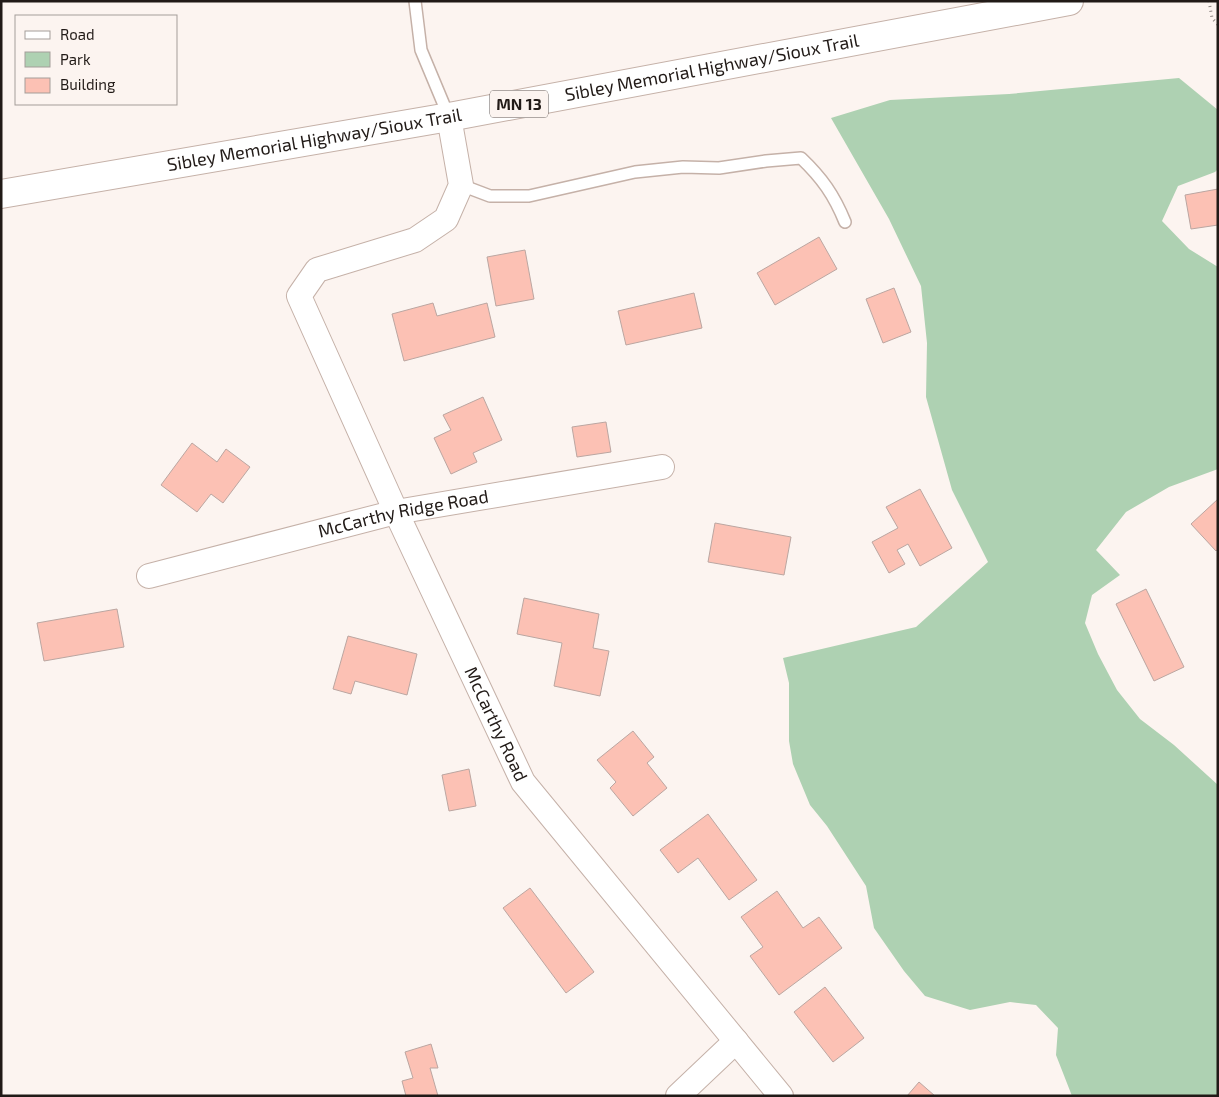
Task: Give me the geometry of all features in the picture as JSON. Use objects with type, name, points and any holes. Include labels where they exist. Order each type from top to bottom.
[{"type":"highway","name":"Sibley Memorial Highway/Sioux Trail","points":[[1,194],[449,117],[1069,1]]},
{"type":"street","points":[[449,117],[461,184]]},
{"type":"street","name":"McCarthy Road","points":[[461,184],[446,219],[415,240],[316,270],[299,296],[396,512],[524,782],[781,1096]]},
{"type":"street","name":"McCarthy Ridge Road","points":[[149,576],[396,512],[662,467]]},
{"type":"street","points":[[678,1096],[736,1041]]},
{"type":"lane","points":[[415,1],[421,50],[449,117]]},
{"type":"lane","points":[[461,184],[490,196],[529,196],[635,172],[684,167],[719,168],[801,158],[818,174],[837,202],[845,222]]},
{"type":"path","points":[[1209,1],[1212,18],[1218,25]]},
{"type":"green space","points":[[1179,78],[1218,110],[1218,169],[1215,172],[1178,186],[1162,221],[1189,249],[1218,267],[1218,469],[1169,487],[1126,512],[1096,550],[1120,575],[1092,595],[1085,623],[1098,654],[1117,690],[1140,719],[1174,745],[1218,785],[1218,1096],[1072,1096],[1056,1055],[1058,1028],[1036,1005],[1010,1002],[970,1010],[925,996],[904,971],[874,928],[866,886],[827,826],[810,805],[793,764],[789,741],[789,683],[783,658],[916,627],[988,562],[952,490],[926,397],[927,343],[921,286],[889,219],[831,118],[890,100],[1009,94]]},
{"type":"building","points":[[1218,189],[1218,225],[1191,229],[1185,195]]},
{"type":"building","points":[[819,237],[837,269],[775,305],[757,273]]},
{"type":"building","points":[[525,250],[534,299],[496,306],[487,257]]},
{"type":"building","points":[[894,288],[911,332],[883,343],[866,299]]},
{"type":"building","points":[[694,293],[702,328],[626,345],[618,311]]},
{"type":"building","points":[[433,303],[437,316],[487,303],[495,337],[404,361],[392,314]]},
{"type":"building","points":[[483,397],[502,440],[473,453],[477,462],[451,474],[434,438],[451,430],[443,415]]},
{"type":"building","points":[[606,422],[611,452],[577,457],[572,427]]},
{"type":"building","points":[[192,443],[217,462],[226,449],[250,467],[223,503],[211,494],[197,512],[161,485]]},
{"type":"building","points":[[920,489],[952,548],[920,566],[908,544],[897,550],[905,564],[889,573],[872,542],[898,528],[886,507]]},
{"type":"building","points":[[1218,499],[1218,549],[1216,551],[1191,524]]},
{"type":"building","points":[[715,523],[791,537],[784,575],[708,562]]},
{"type":"building","points":[[1146,589],[1184,667],[1154,681],[1116,604]]},
{"type":"building","points":[[524,598],[599,614],[593,648],[609,651],[600,696],[554,686],[562,643],[517,634]]},
{"type":"building","points":[[117,609],[124,647],[44,661],[37,623]]},
{"type":"building","points":[[348,636],[417,654],[407,695],[355,681],[351,694],[333,689]]},
{"type":"building","points":[[633,731],[654,757],[647,763],[667,788],[633,816],[610,788],[616,782],[597,760]]},
{"type":"building","points":[[469,769],[476,806],[449,811],[442,775]]},
{"type":"building","points":[[708,814],[757,880],[729,900],[698,858],[678,873],[660,850]]},
{"type":"building","points":[[530,888],[594,972],[566,993],[503,908]]},
{"type":"building","points":[[777,891],[803,928],[819,917],[842,948],[779,995],[750,956],[763,947],[741,917]]},
{"type":"building","points":[[825,987],[864,1038],[833,1062],[794,1012]]},
{"type":"building","points":[[431,1044],[438,1068],[430,1068],[438,1096],[406,1096],[402,1081],[413,1078],[405,1052]]},
{"type":"building","points":[[919,1082],[935,1096],[907,1096]]}]
